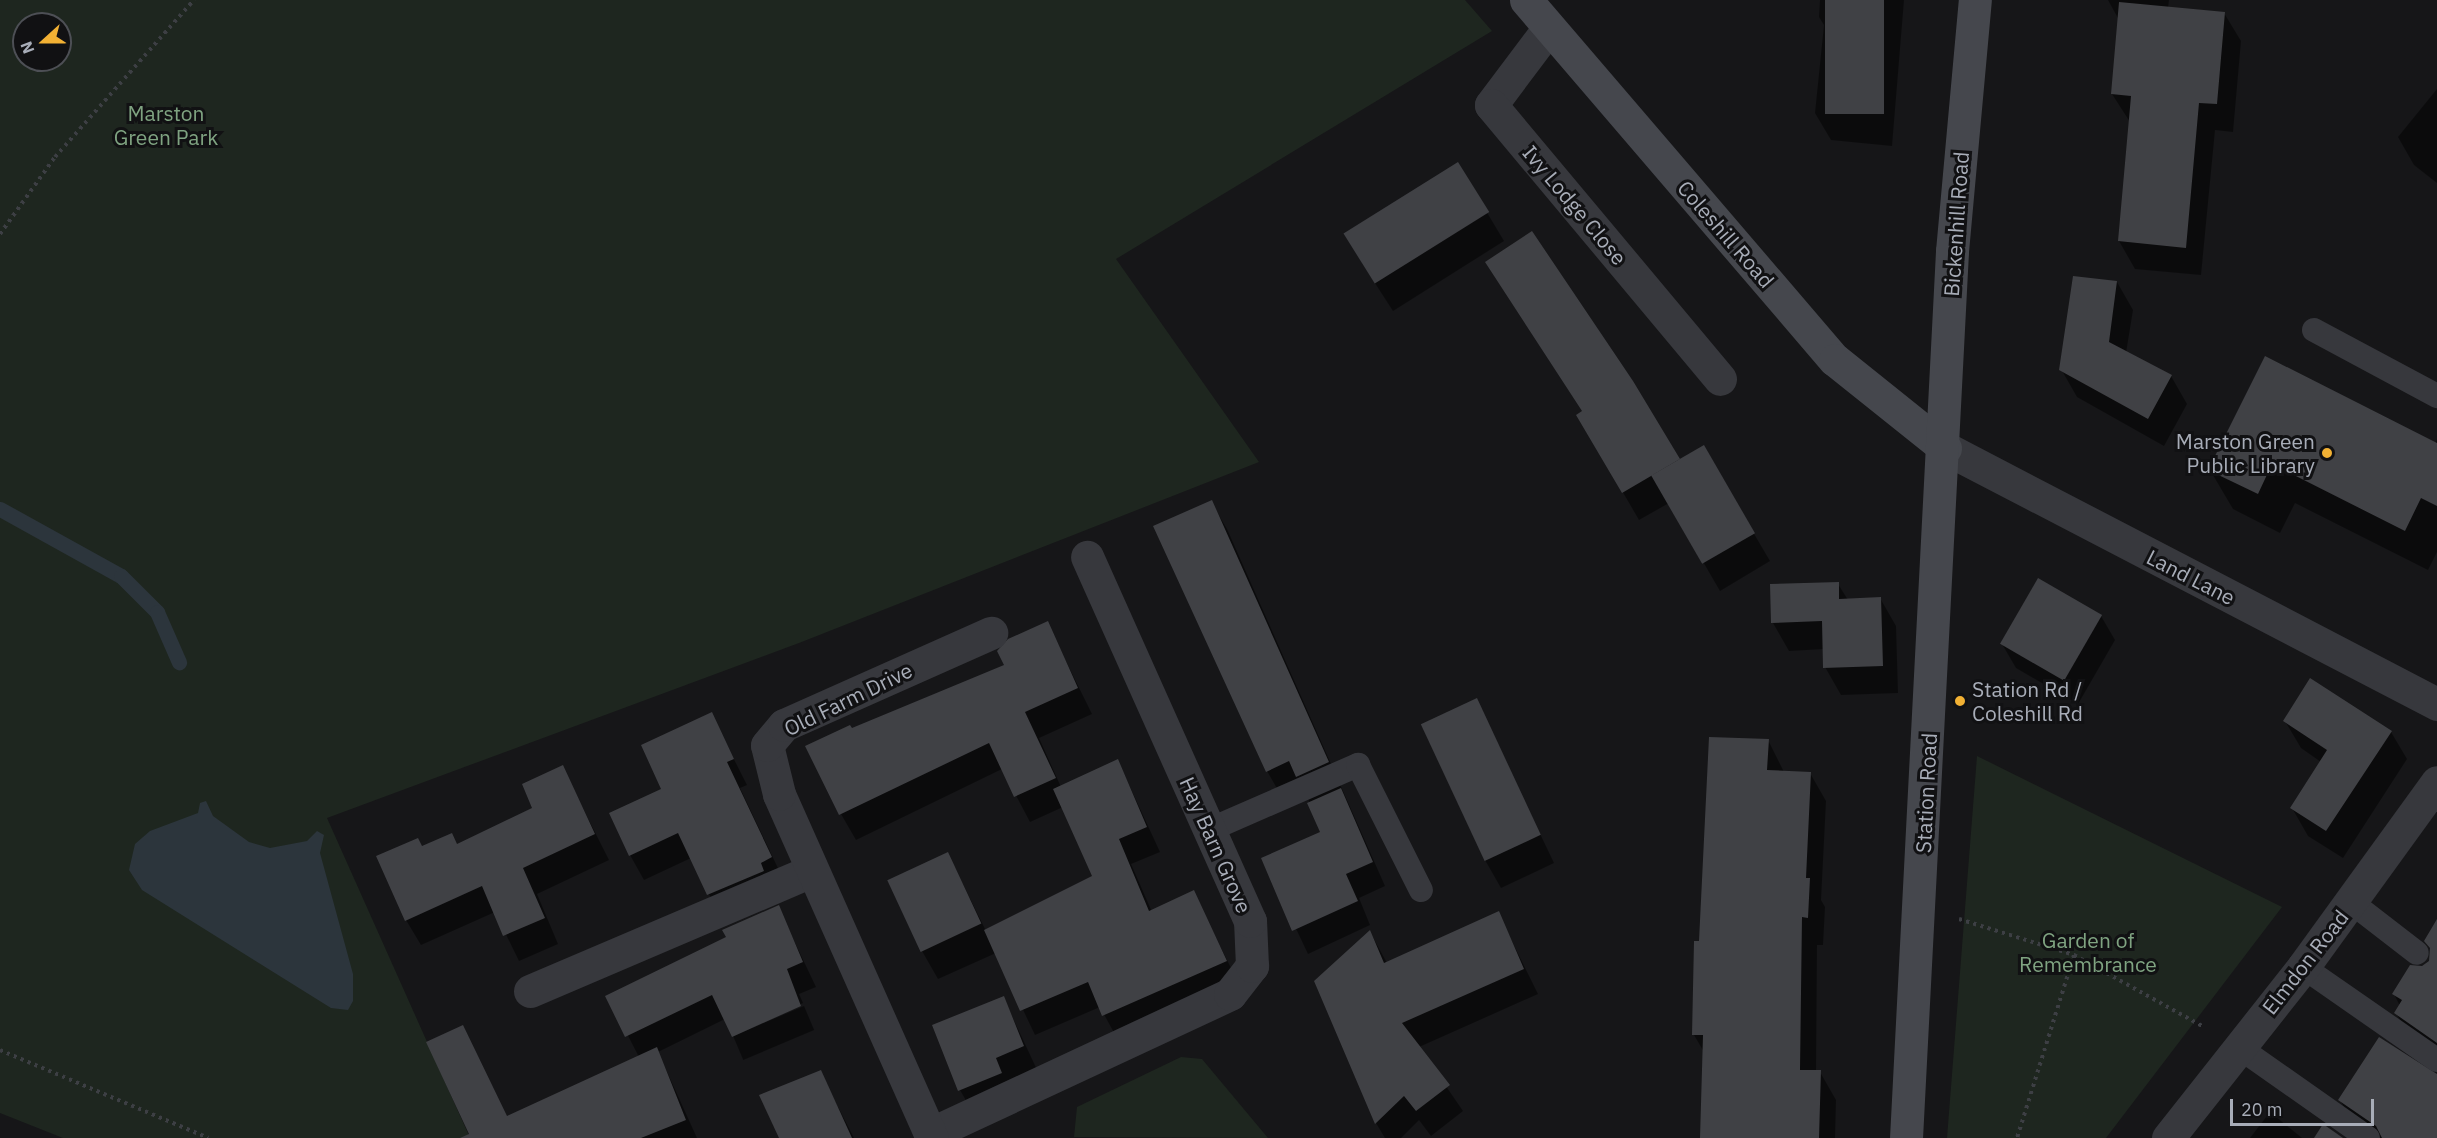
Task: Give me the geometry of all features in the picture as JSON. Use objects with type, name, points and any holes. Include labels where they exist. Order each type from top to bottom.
[{"type":"street","name":"Coleshill Road","points":[[1526,0],[1548,29],[1835,360],[1945,448]]},
{"type":"street","name":"Bickenhill Road","points":[[1945,448],[1952,251],[1975,0]]},
{"type":"street","name":"Ivy Lodge Close","points":[[1548,29],[1491,105],[1720,379]]},
{"type":"street","name":"Land Lane","points":[[1945,448],[2437,704]]},
{"type":"street","name":"Station Road","points":[[1906,1138],[1945,448]]},
{"type":"street","name":"Hay Barn Grove","points":[[931,1136],[1230,994],[1252,966],[1250,921],[1087,558]]},
{"type":"street","name":"Old Farm Drive","points":[[931,1136],[779,795],[766,745],[784,725],[991,633]]},
{"type":"street","name":"Elmdon Road","points":[[2168,1138],[2237,1046],[2303,967],[2437,782]]},
{"type":"street","points":[[530,991],[812,871]]},
{"type":"lane","points":[[2314,330],[2437,396]]},
{"type":"lane","points":[[1209,830],[1358,765],[1421,890]]},
{"type":"lane","points":[[2351,902],[2417,952]]},
{"type":"lane","points":[[2303,967],[2437,1060]]},
{"type":"lane","points":[[2237,1046],[2368,1138]]},
{"type":"path","points":[[0,234],[55,157],[194,0]]},
{"type":"path","points":[[1919,907],[2074,955],[2207,1029]]},
{"type":"path","points":[[2017,1138],[2074,955]]},
{"type":"path","points":[[0,1050],[208,1138]]},
{"type":"green space","name":"Marston Green Park","points":[[0,0],[1465,0],[1492,31],[1116,259],[1259,462],[799,643],[327,818],[470,1138],[63,1138],[0,1113]]},
{"type":"green space","name":"Garden of Remembrance","points":[[1977,756],[2282,907],[2106,1138],[1947,1138]]},
{"type":"green space","points":[[1181,1057],[1202,1059],[1268,1138],[1074,1137],[1077,1107]]},
{"type":"shaded area","points":[[206,801],[213,816],[249,842],[270,848],[307,841],[317,831],[324,835],[320,853],[353,974],[353,1001],[348,1010],[331,1008],[142,890],[129,870],[135,844],[150,831],[198,813],[200,803]]},
{"type":"building","points":[[1825,0],[1884,0],[1884,114],[1825,114]]},
{"type":"building","points":[[2119,2],[2225,12],[2217,104],[2199,103],[2186,248],[2118,241],[2131,96],[2111,94]]},
{"type":"building","points":[[1458,162],[1489,212],[1375,284],[1344,234]]},
{"type":"building","points":[[1532,231],[1633,381],[1680,459],[1622,493],[1576,415],[1582,411],[1485,262]]},
{"type":"building","points":[[2073,276],[2117,281],[2109,342],[2172,375],[2148,419],[2059,370]]},
{"type":"building","name":"Marston Green Public Library","points":[[2265,356],[2437,443],[2437,506],[2421,498],[2405,531],[2272,464],[2258,494],[2208,470]]},
{"type":"building","points":[[1704,445],[1755,533],[1702,564],[1651,476]]},
{"type":"building","points":[[1212,500],[1329,762],[1296,777],[1289,761],[1266,772],[1153,526]]},
{"type":"building","points":[[2038,578],[2102,615],[2064,681],[2000,644]]},
{"type":"building","points":[[1839,582],[1839,599],[1881,597],[1883,666],[1823,668],[1822,621],[1771,623],[1770,584]]},
{"type":"building","points":[[1048,621],[1078,688],[1025,712],[1056,778],[1014,797],[989,743],[839,815],[805,746],[850,725],[852,728],[1004,665],[997,651],[1008,639]]},
{"type":"building","points":[[2310,678],[2392,731],[2326,831],[2290,808],[2327,750],[2283,721]]},
{"type":"building","points":[[1477,698],[1541,835],[1485,861],[1421,724]]},
{"type":"building","points":[[712,712],[734,759],[727,762],[772,857],[761,863],[764,871],[707,895],[678,833],[629,856],[609,813],[661,789],[641,745]]},
{"type":"building","points":[[1709,737],[1769,739],[1767,770],[1811,772],[1806,878],[1810,878],[1808,918],[1802,917],[1800,1070],[1821,1070],[1819,1138],[1700,1138],[1703,1035],[1692,1035],[1694,941],[1699,941]]},
{"type":"building","points":[[1118,759],[1147,827],[1119,839],[1149,911],[1194,890],[1227,961],[1102,1016],[1088,982],[1020,1011],[984,930],[1092,876],[1053,789]]},
{"type":"building","points":[[563,765],[595,834],[523,868],[545,918],[503,936],[482,886],[405,921],[376,856],[418,838],[422,846],[452,833],[457,844],[532,808],[522,784]]},
{"type":"building","points":[[1341,788],[1373,862],[1346,874],[1358,901],[1292,931],[1261,858],[1320,832],[1307,803]]},
{"type":"building","points":[[948,852],[981,924],[921,952],[887,880]]},
{"type":"building","points":[[779,905],[803,962],[787,969],[801,1006],[732,1037],[712,995],[625,1037],[605,996],[726,937],[722,930]]},
{"type":"building","points":[[1499,911],[1524,969],[1402,1023],[1450,1085],[1416,1111],[1404,1096],[1375,1124],[1314,981],[1370,930],[1384,963]]},
{"type":"building","points":[[2437,919],[2437,1043],[2394,1013],[2402,1000],[2392,994],[2410,965],[2422,966],[2429,961],[2430,948],[2424,941]]},
{"type":"building","points":[[1004,996],[1024,1046],[996,1058],[1002,1073],[958,1091],[932,1025]]},
{"type":"building","points":[[463,1025],[507,1116],[657,1047],[686,1120],[641,1138],[460,1138],[469,1134],[426,1042]]},
{"type":"building","points":[[2379,1037],[2437,1074],[2437,1138],[2382,1138],[2376,1126],[2338,1100]]},
{"type":"building","points":[[821,1070],[852,1138],[779,1138],[759,1095]]},
{"type":"building","points":[[2323,1124],[2343,1138],[2314,1138]]},
{"type":"waterway","points":[[0,509],[121,576],[157,612],[179,662]]},
{"type":"place","name":"Marston Green Public Library","points":[[2327,453]]},
{"type":"place","name":"Station Rd / Coleshill Rd","points":[[1960,701]]}]
